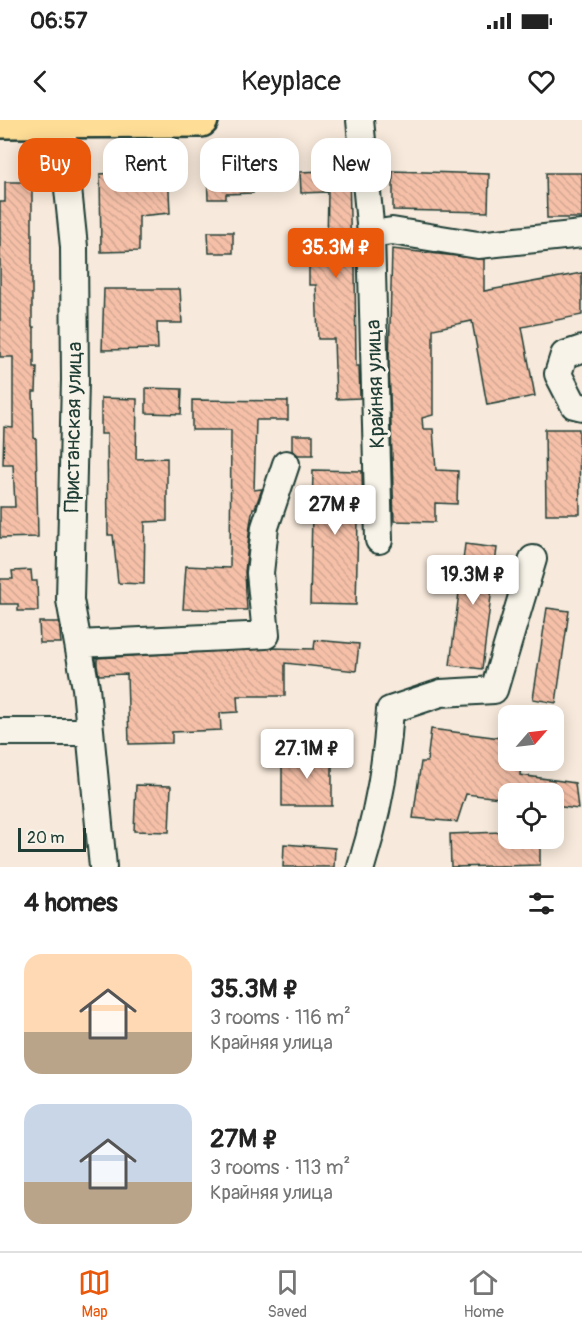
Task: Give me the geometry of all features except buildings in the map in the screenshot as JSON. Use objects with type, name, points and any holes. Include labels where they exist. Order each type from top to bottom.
[{"type":"main road","points":[[0,121],[201,120]]},
{"type":"street","name":"Крайняя улица","points":[[360,120],[371,234],[379,540]]},
{"type":"street","name":"Пристанская улица","points":[[62,122],[74,247],[75,380],[70,600],[89,732],[103,867]]},
{"type":"street","points":[[371,234],[392,231],[478,245],[582,234]]},
{"type":"street","points":[[582,349],[564,355],[558,374],[574,405],[582,407]]},
{"type":"street","points":[[78,644],[266,635],[260,573],[265,527],[286,464]]},
{"type":"street","points":[[361,867],[376,810],[388,747],[390,710],[441,693],[494,690],[533,559]]},
{"type":"street","points":[[0,732],[89,732]]}]
